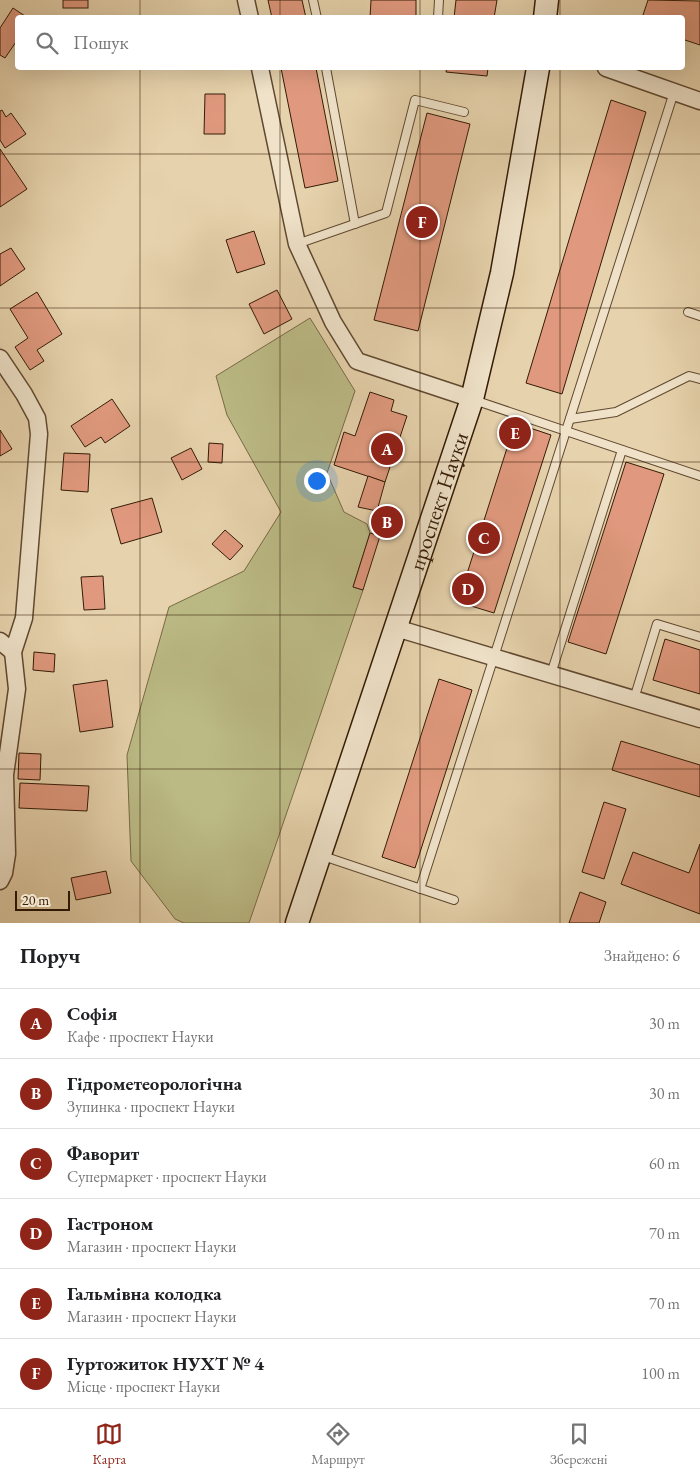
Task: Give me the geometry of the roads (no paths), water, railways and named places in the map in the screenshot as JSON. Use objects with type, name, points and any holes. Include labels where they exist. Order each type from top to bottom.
[{"type":"main road","points":[[545,15],[547,0]]},
{"type":"main road","name":"проспект Науки","points":[[297,923],[472,400],[502,274],[538,70]]},
{"type":"street","points":[[246,0],[249,15]]},
{"type":"street","points":[[260,70],[297,244],[333,322],[357,361],[472,400]]},
{"type":"street","points":[[612,70],[700,101]]},
{"type":"street","points":[[0,358],[24,394],[37,418],[39,434],[24,618],[13,652],[17,689],[5,776],[7,854],[4,873],[0,881]]},
{"type":"street","points":[[396,628],[700,719]]},
{"type":"street","points":[[0,641],[13,652]]},
{"type":"lane","points":[[314,0],[316,15]]},
{"type":"lane","points":[[438,15],[440,0]]},
{"type":"lane","points":[[326,70],[355,224]]},
{"type":"lane","points":[[420,889],[492,657],[674,92]]},
{"type":"lane","points":[[297,244],[386,213],[415,100],[464,112]]},
{"type":"lane","points":[[688,312],[700,316]]},
{"type":"lane","points":[[570,419],[616,412],[689,376],[700,379]]},
{"type":"lane","points":[[472,400],[700,476]]},
{"type":"lane","points":[[551,675],[622,450]]},
{"type":"lane","points":[[634,699],[658,624],[700,637]]},
{"type":"lane","points":[[320,855],[454,900]]},
{"type":"place","name":"Гуртожиток НУХТ № 4","points":[[422,222]]},
{"type":"place","name":"Гальмівна колодка","points":[[515,433]]},
{"type":"place","name":"Софія","points":[[387,449]]},
{"type":"place","name":"Гідрометеорологічна","points":[[387,522]]},
{"type":"place","name":"Фаворит","points":[[484,538]]},
{"type":"place","name":"Гастроном","points":[[468,589]]}]
